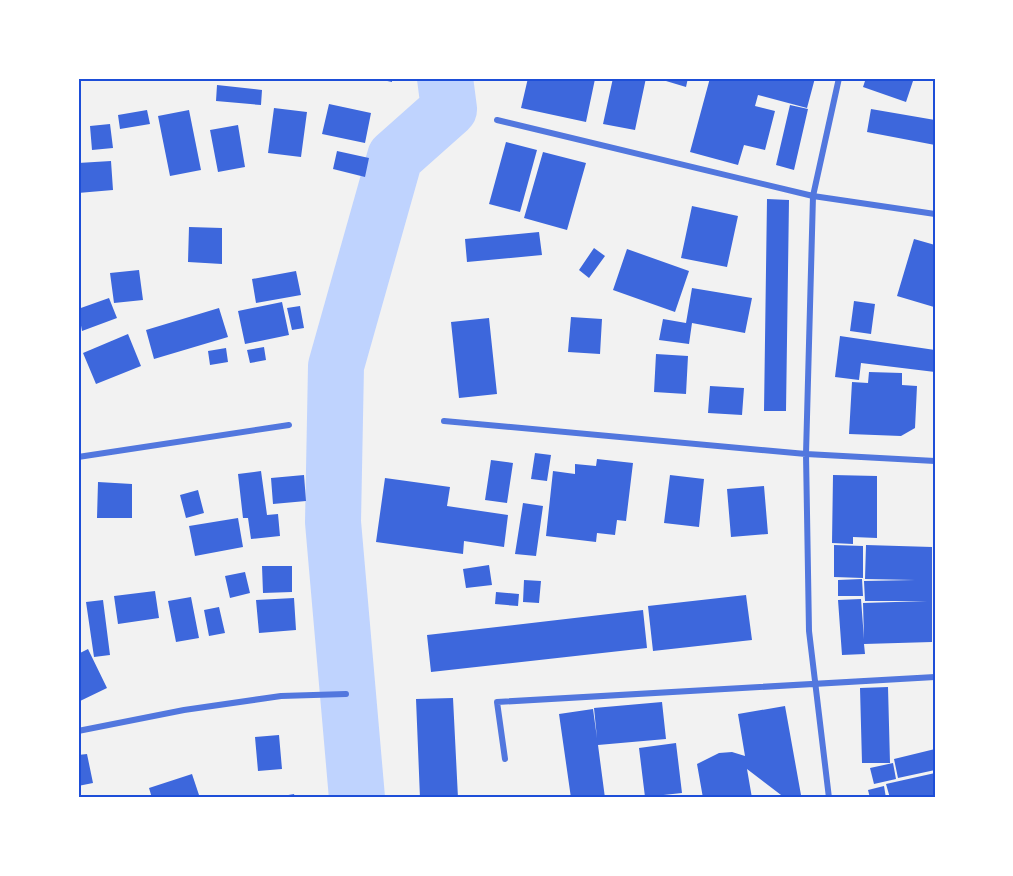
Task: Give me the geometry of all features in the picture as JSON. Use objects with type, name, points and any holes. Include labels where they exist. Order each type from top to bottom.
[{"type":"street","points":[[829,798],[808,631],[806,454],[813,196],[839,78]]},
{"type":"street","points":[[497,120],[813,196],[935,214]]},
{"type":"street","points":[[444,421],[806,454],[935,461]]},
{"type":"street","points":[[78,457],[289,425]]},
{"type":"street","points":[[505,759],[497,702],[935,677]]},
{"type":"street","points":[[78,731],[184,710],[281,696],[346,694]]},
{"type":"building","points":[[373,78],[392,78],[392,82]]},
{"type":"building","points":[[528,78],[595,79],[586,122],[521,108]]},
{"type":"building","points":[[613,78],[646,78],[635,130],[603,124]]},
{"type":"building","points":[[656,78],[688,78],[686,87]]},
{"type":"building","points":[[710,78],[738,80],[815,78],[807,108],[758,95],[755,106],[775,111],[765,150],[744,145],[738,165],[690,152]]},
{"type":"building","points":[[866,78],[914,78],[906,102],[863,87]]},
{"type":"building","points":[[217,85],[262,90],[261,105],[216,101]]},
{"type":"building","points":[[329,104],[371,113],[365,143],[322,134]]},
{"type":"building","points":[[790,105],[808,109],[794,170],[776,165]]},
{"type":"building","points":[[274,108],[307,112],[301,157],[268,153]]},
{"type":"building","points":[[871,109],[935,120],[935,145],[867,132]]},
{"type":"building","points":[[147,110],[150,124],[120,129],[118,115]]},
{"type":"building","points":[[189,110],[201,170],[170,176],[158,116]]},
{"type":"building","points":[[110,124],[113,148],[92,150],[90,126]]},
{"type":"building","points":[[238,125],[245,167],[218,172],[210,130]]},
{"type":"building","points":[[506,142],[537,150],[520,212],[489,204]]},
{"type":"building","points":[[337,151],[369,158],[365,177],[333,169]]},
{"type":"building","points":[[543,152],[586,163],[567,230],[524,218]]},
{"type":"building","points":[[111,161],[113,190],[78,193],[78,163]]},
{"type":"building","points":[[767,199],[789,200],[786,411],[764,411]]},
{"type":"building","points":[[692,206],[738,216],[727,267],[681,258]]},
{"type":"building","points":[[189,227],[222,228],[222,264],[188,262]]},
{"type":"building","points":[[539,232],[542,255],[467,262],[465,239]]},
{"type":"building","points":[[914,239],[935,245],[934,307],[897,296]]},
{"type":"building","points":[[594,248],[605,256],[589,278],[579,270]]},
{"type":"building","points":[[627,249],[689,271],[675,312],[613,290]]},
{"type":"building","points":[[139,270],[143,300],[114,303],[110,273]]},
{"type":"building","points":[[296,271],[301,295],[256,303],[252,279]]},
{"type":"building","points":[[692,288],[752,298],[745,333],[692,323],[689,344],[659,340],[663,319],[686,323]]},
{"type":"building","points":[[109,298],[117,318],[82,331],[78,309]]},
{"type":"building","points":[[854,301],[875,304],[871,334],[850,331]]},
{"type":"building","points":[[282,302],[289,335],[245,344],[238,311]]},
{"type":"building","points":[[300,306],[304,328],[292,330],[287,308]]},
{"type":"building","points":[[219,308],[228,337],[154,359],[146,330]]},
{"type":"building","points":[[571,317],[602,319],[600,354],[568,352]]},
{"type":"building","points":[[489,318],[497,394],[459,398],[451,322]]},
{"type":"building","points":[[128,334],[141,366],[96,384],[83,353]]},
{"type":"building","points":[[840,336],[935,350],[935,372],[861,363],[859,380],[835,377]]},
{"type":"building","points":[[264,347],[266,360],[250,363],[247,350]]},
{"type":"building","points":[[226,348],[228,362],[210,365],[208,351]]},
{"type":"building","points":[[656,354],[688,356],[686,394],[654,392]]},
{"type":"building","points":[[869,372],[902,373],[902,385],[917,386],[915,428],[901,436],[849,434],[852,382],[868,383]]},
{"type":"building","points":[[710,386],[744,388],[742,415],[708,413]]},
{"type":"building","points":[[535,453],[551,455],[547,481],[531,479]]},
{"type":"building","points":[[597,459],[633,463],[626,521],[617,520],[615,535],[597,533],[596,542],[546,536],[553,471],[575,474],[575,464],[596,466]]},
{"type":"building","points":[[491,460],[513,463],[507,503],[485,500]]},
{"type":"building","points":[[261,471],[267,515],[278,514],[280,536],[251,539],[248,518],[243,518],[238,474]]},
{"type":"building","points":[[304,475],[306,501],[273,504],[271,478]]},
{"type":"building","points":[[670,475],[704,479],[699,527],[664,523]]},
{"type":"building","points":[[833,475],[877,476],[877,538],[853,537],[853,544],[832,543]]},
{"type":"building","points":[[385,478],[450,487],[447,506],[508,515],[504,547],[464,541],[463,554],[376,542]]},
{"type":"building","points":[[98,482],[132,484],[132,518],[97,518]]},
{"type":"building","points":[[764,486],[768,534],[731,537],[727,489]]},
{"type":"building","points":[[198,490],[204,513],[186,518],[180,495]]},
{"type":"building","points":[[523,503],[543,506],[536,556],[515,554]]},
{"type":"building","points":[[238,518],[243,547],[195,556],[189,526]]},
{"type":"building","points":[[834,545],[863,546],[863,578],[834,577]]},
{"type":"building","points":[[866,545],[932,547],[932,642],[864,644],[865,654],[842,655],[838,600],[861,599],[864,639],[863,603],[927,601],[865,601],[864,581],[915,580],[865,579]]},
{"type":"building","points":[[489,565],[492,585],[466,588],[463,569]]},
{"type":"building","points":[[262,566],[292,566],[292,592],[263,593]]},
{"type":"building","points":[[245,572],[250,593],[230,598],[225,576]]},
{"type":"building","points":[[862,579],[863,596],[838,596],[838,580]]},
{"type":"building","points":[[524,580],[541,581],[539,603],[523,602]]},
{"type":"building","points":[[155,591],[159,618],[118,624],[114,596]]},
{"type":"building","points":[[496,592],[519,594],[518,606],[495,604]]},
{"type":"building","points":[[746,595],[752,640],[653,651],[648,606]]},
{"type":"building","points":[[191,597],[199,638],[176,642],[168,601]]},
{"type":"building","points":[[294,598],[296,630],[259,633],[256,600]]},
{"type":"building","points":[[103,600],[110,655],[94,657],[86,602]]},
{"type":"building","points":[[219,607],[225,633],[209,636],[204,610]]},
{"type":"building","points":[[643,610],[647,648],[431,672],[427,635]]},
{"type":"building","points":[[88,649],[107,688],[78,702],[78,654]]},
{"type":"building","points":[[888,687],[890,763],[862,763],[860,688]]},
{"type":"building","points":[[453,698],[458,798],[420,798],[416,699]]},
{"type":"building","points":[[662,702],[666,739],[598,745],[605,798],[571,798],[559,714],[593,709],[597,738],[594,708]]},
{"type":"building","points":[[785,706],[801,795],[785,798],[747,769],[752,798],[703,798],[697,764],[719,753],[732,752],[745,756],[738,714]]},
{"type":"building","points":[[279,735],[282,769],[258,771],[255,737]]},
{"type":"building","points":[[676,743],[682,793],[645,797],[639,748]]},
{"type":"building","points":[[935,749],[935,770],[898,778],[894,759]]},
{"type":"building","points":[[87,754],[93,783],[78,786],[78,755]]},
{"type":"building","points":[[893,763],[896,779],[874,784],[870,768]]},
{"type":"building","points":[[935,773],[935,797],[890,798],[886,784]]},
{"type":"building","points":[[192,774],[200,798],[152,798],[149,788]]},
{"type":"building","points":[[884,786],[886,798],[870,798],[868,790]]},
{"type":"building","points":[[294,794],[295,798],[277,798],[277,797]]},
{"type":"waterway","points":[[357,798],[333,522],[336,366],[395,157],[449,109],[445,78]]}]
